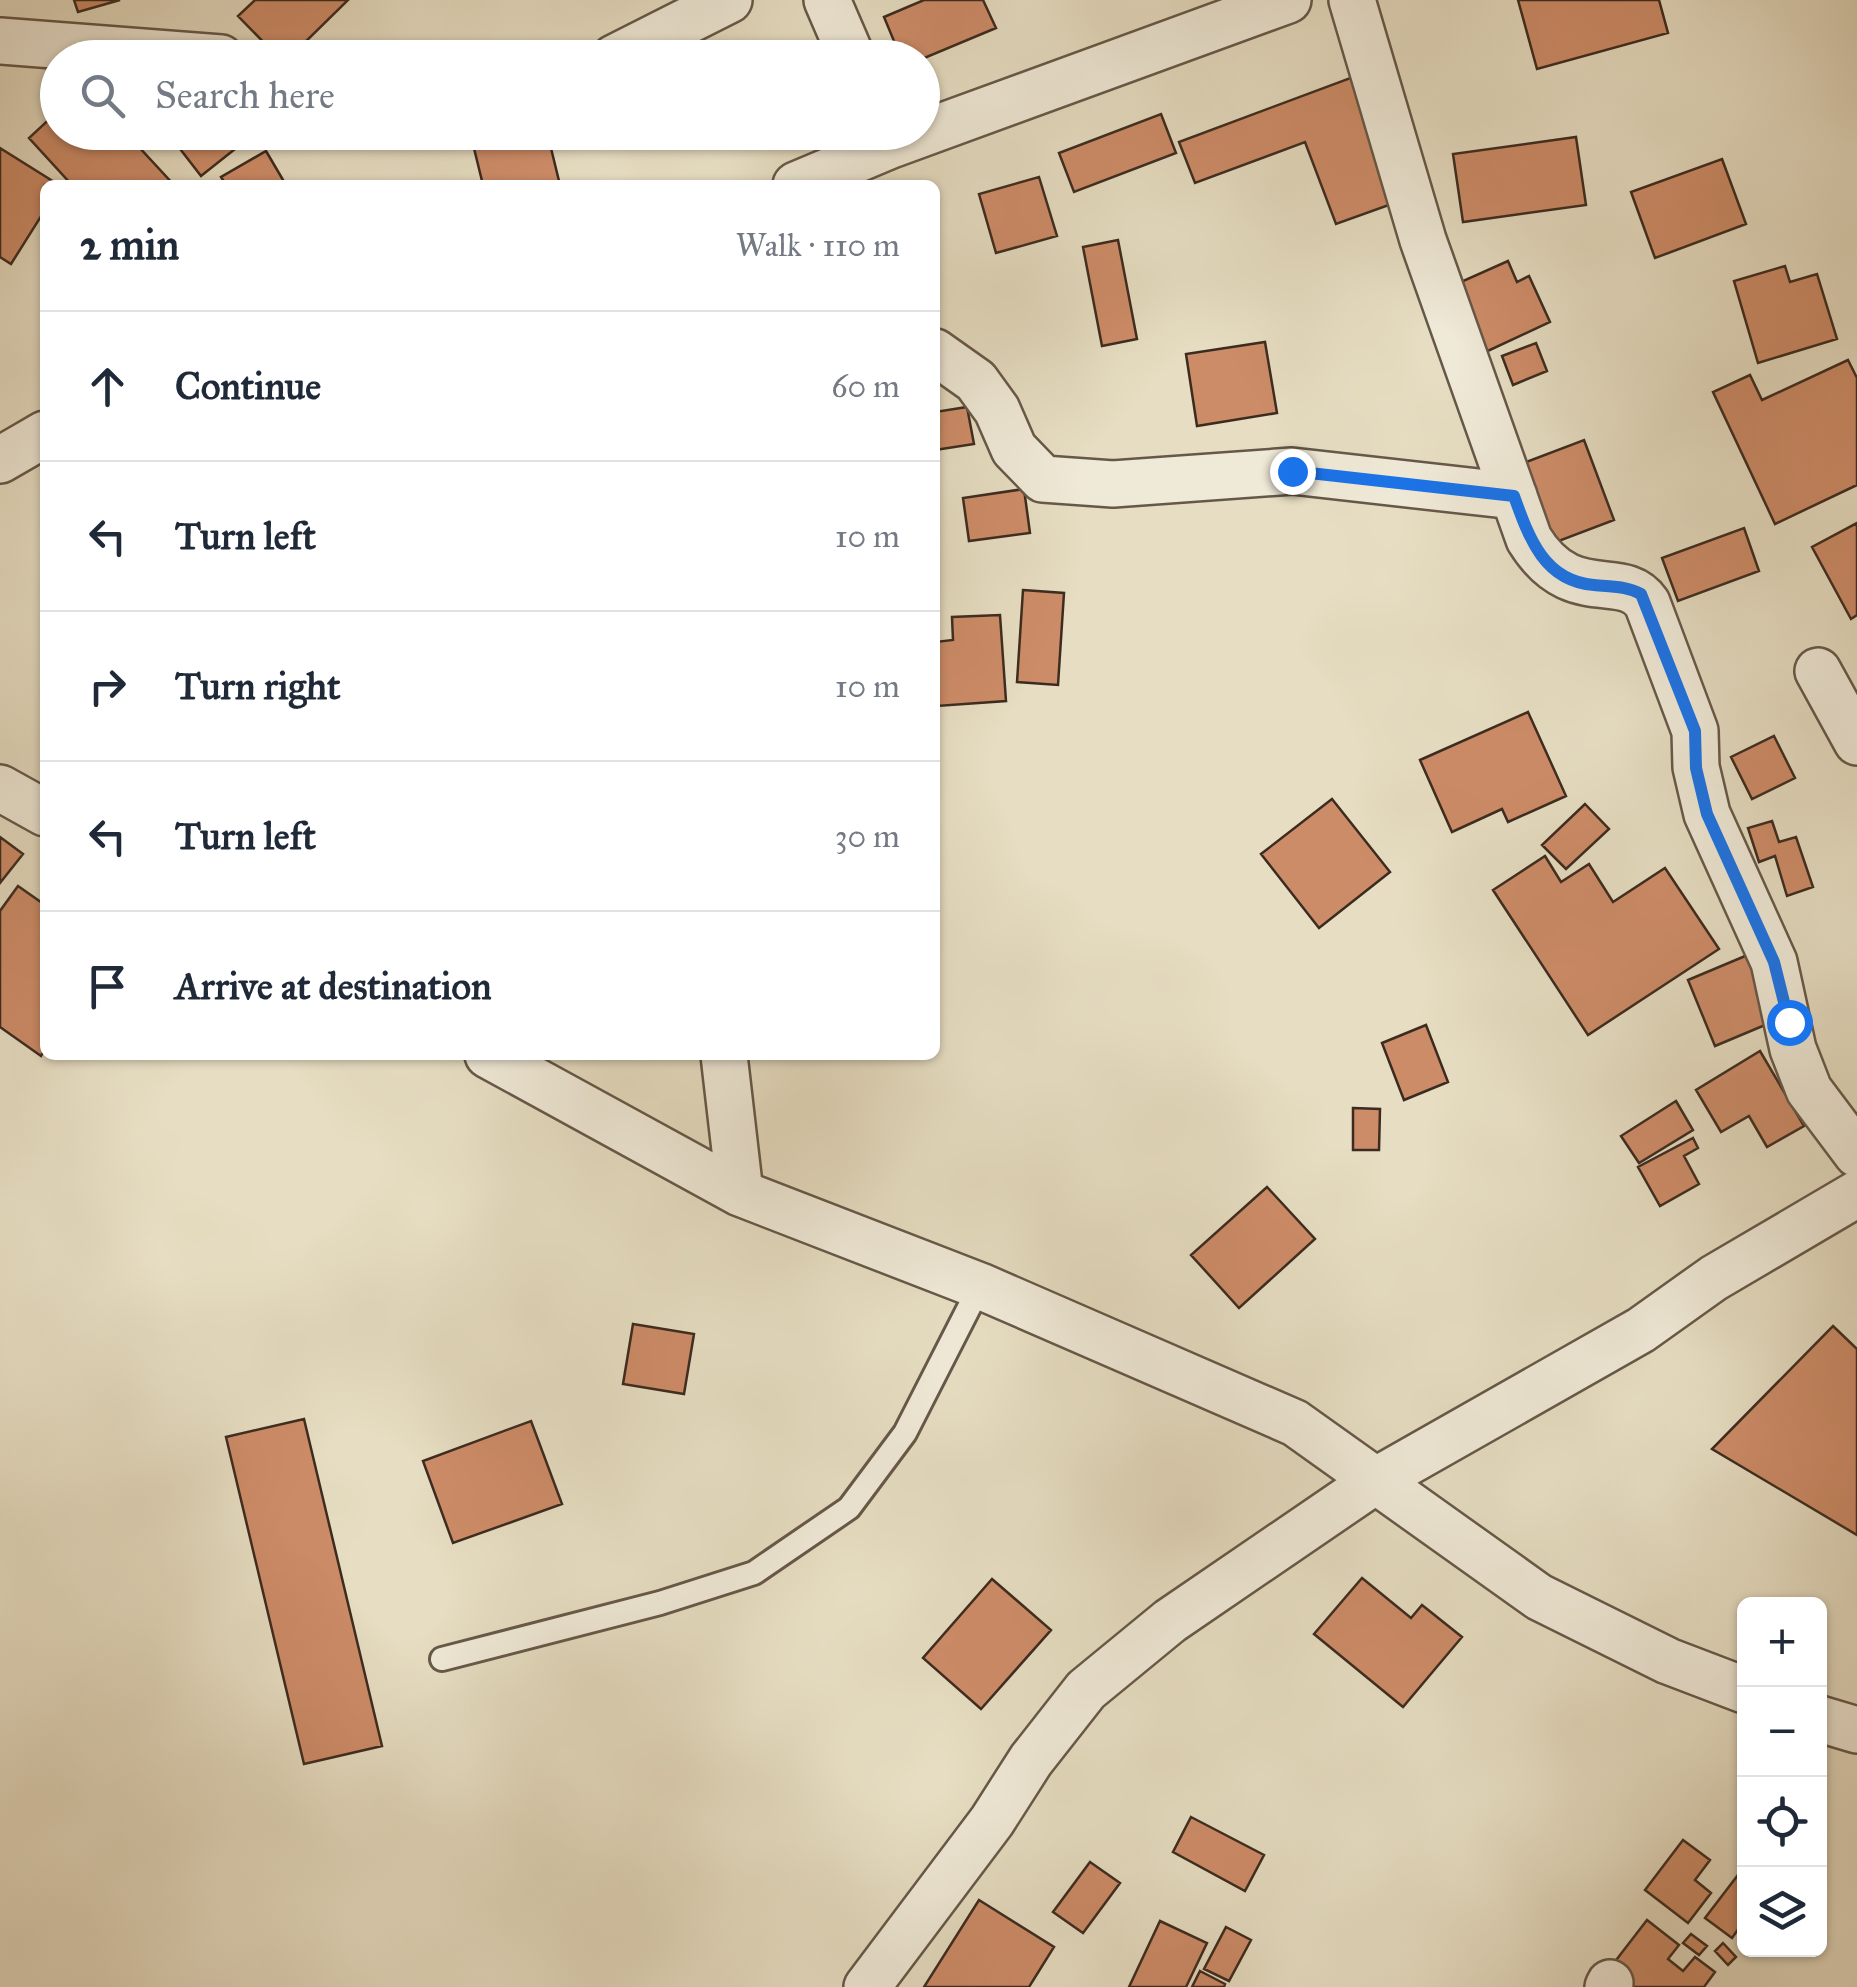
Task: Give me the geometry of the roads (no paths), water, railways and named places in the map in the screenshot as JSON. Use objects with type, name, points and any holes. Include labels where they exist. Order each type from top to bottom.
[{"type":"street","points":[[650,40],[729,0]]},
{"type":"street","points":[[940,121],[1288,0]]},
{"type":"street","points":[[1352,0],[1422,240],[1530,538],[1552,569],[1570,580],[1632,588],[1647,603],[1695,731],[1696,768],[1707,814],[1774,962],[1793,1049],[1809,1090],[1857,1154]]},
{"type":"street","points":[[816,3],[840,40]]},
{"type":"street","points":[[0,41],[40,44]]},
{"type":"street","points":[[821,180],[870,150]]},
{"type":"street","points":[[940,356],[976,381],[997,410],[1014,449],[1043,479],[1113,484],[1292,471],[1514,496]]},
{"type":"street","points":[[0,460],[40,437]]},
{"type":"street","points":[[1818,671],[1857,742]]},
{"type":"street","points":[[0,788],[40,810]]},
{"type":"street","points":[[497,1060],[740,1193],[980,1286],[1295,1423],[1539,1597],[1668,1662],[1737,1687]]},
{"type":"street","points":[[725,1060],[740,1193]]},
{"type":"street","points":[[867,1987],[992,1822],[1030,1760],[1086,1690],[1170,1621],[1375,1480],[1641,1330],[1714,1278],[1857,1194]]},
{"type":"street","points":[[1827,1720],[1857,1730]]},
{"type":"lane","points":[[442,1659],[660,1603],[754,1573],[849,1508],[904,1433],[980,1286]]}]
